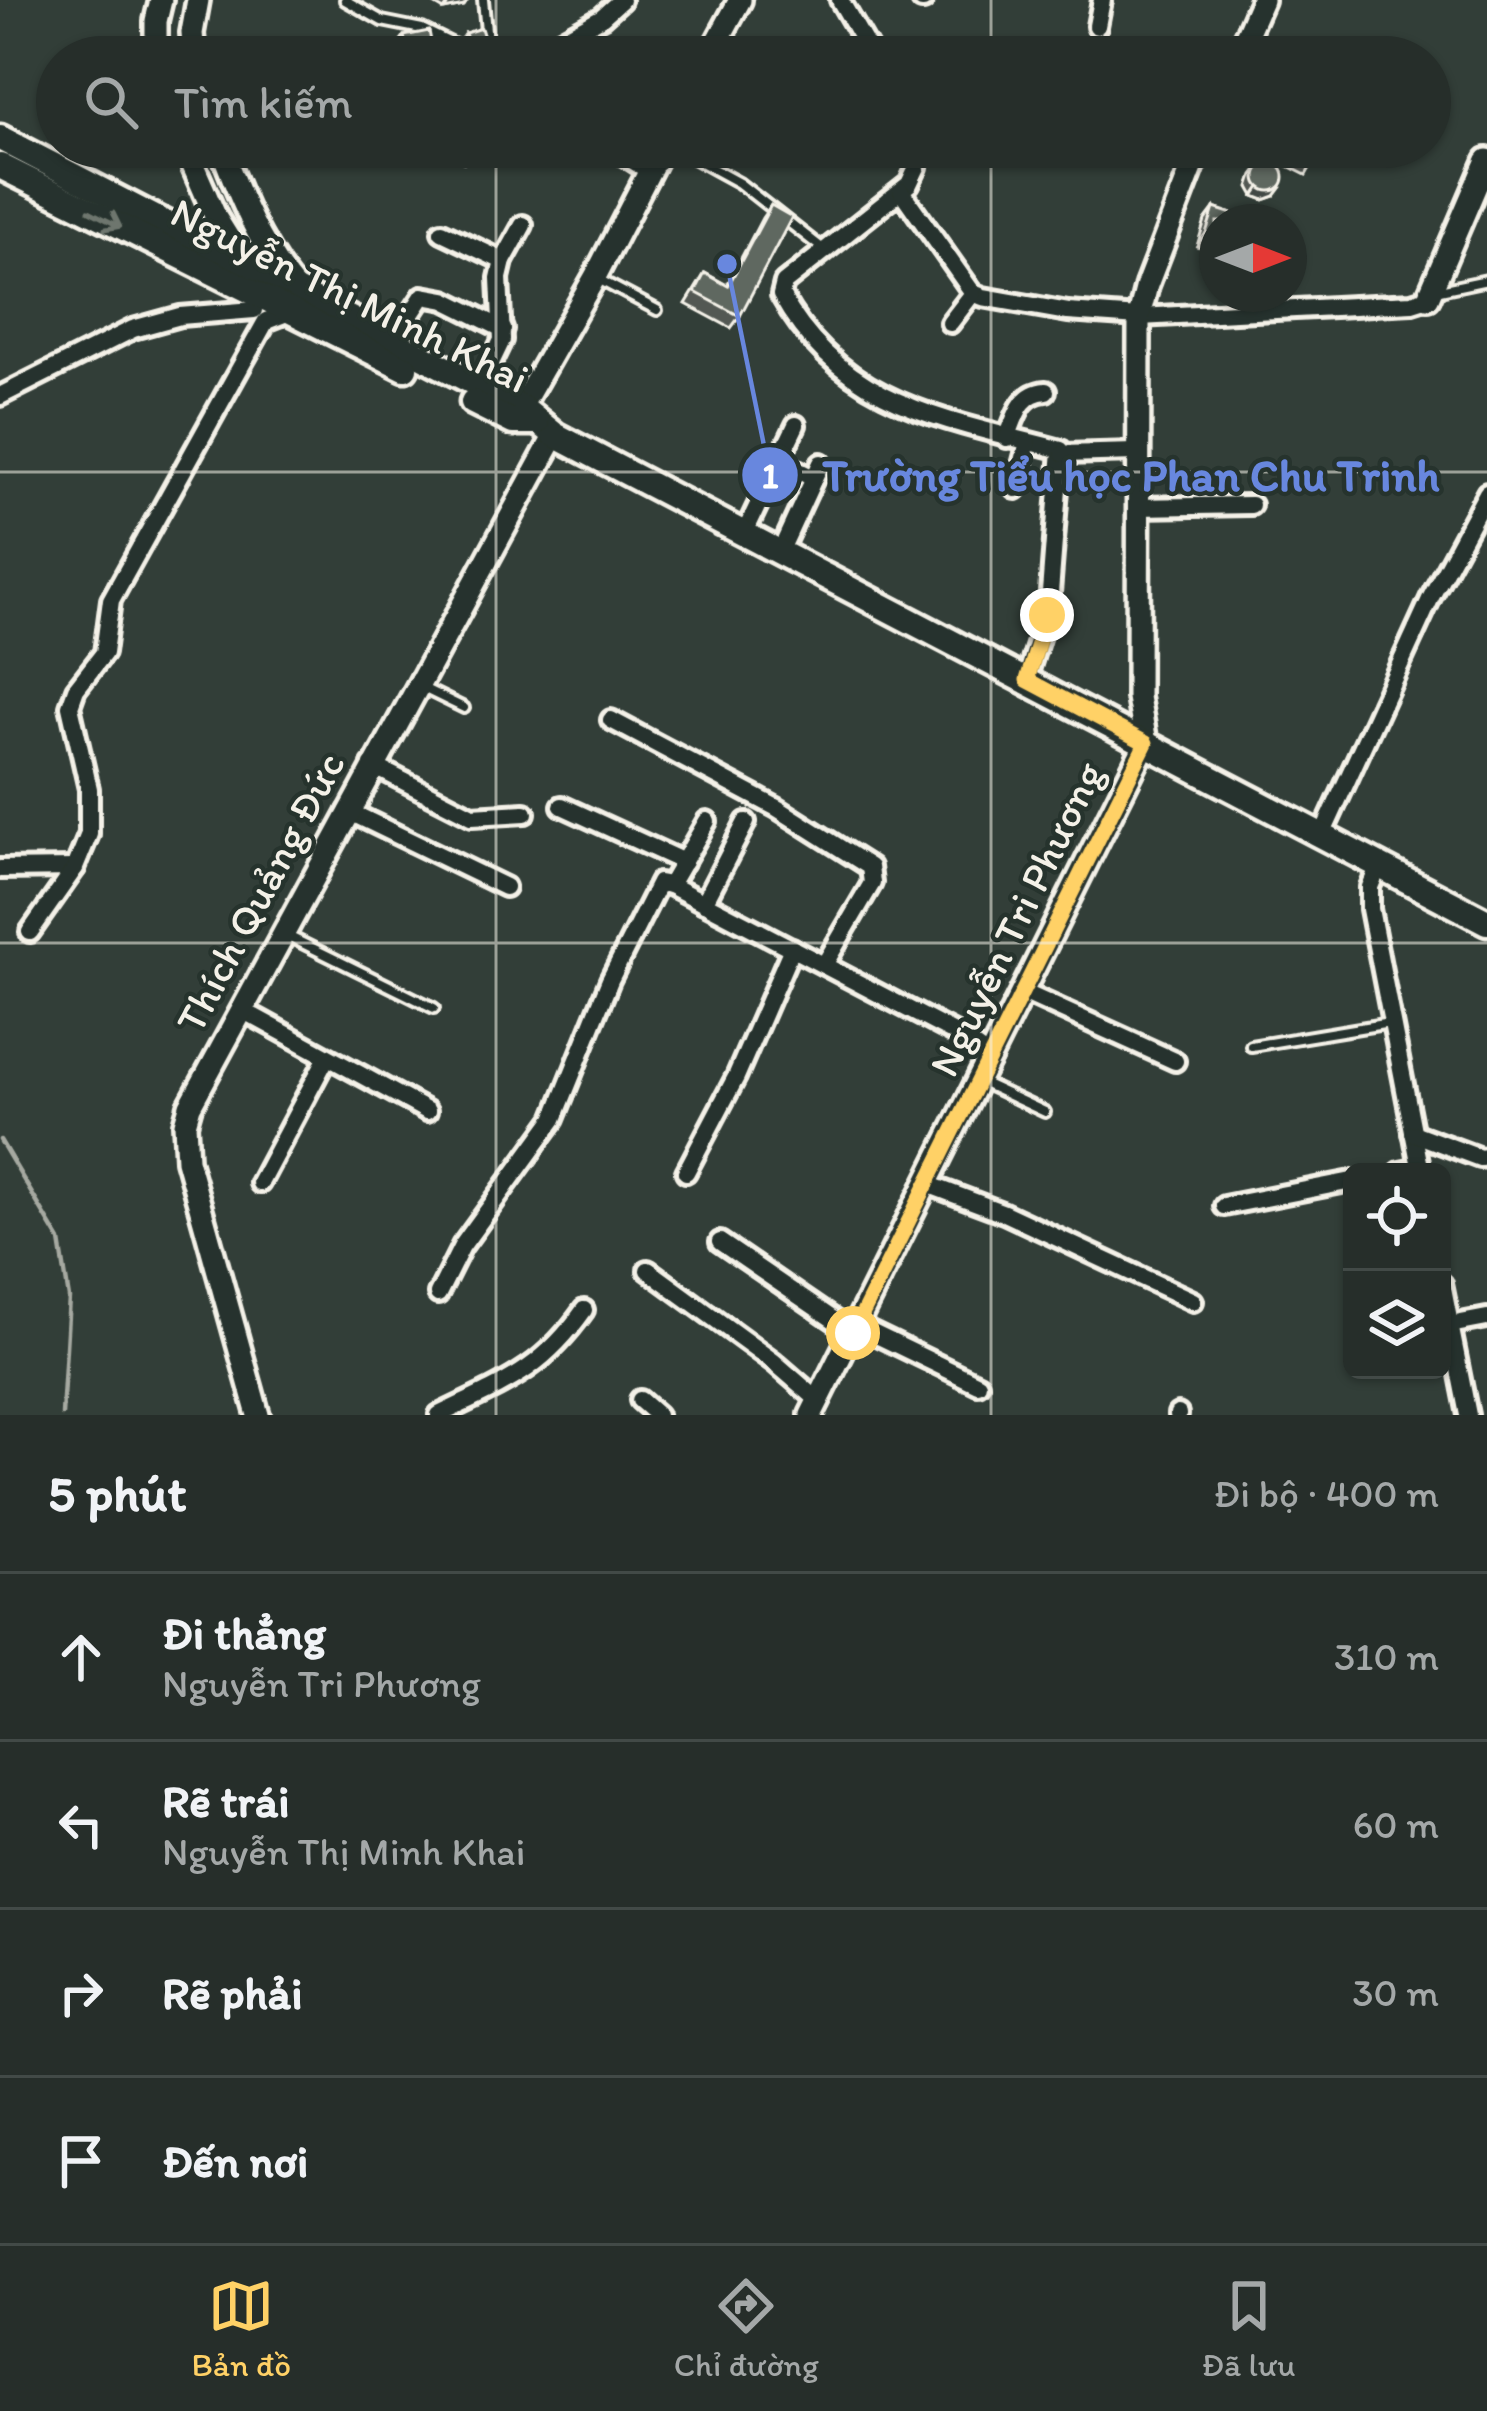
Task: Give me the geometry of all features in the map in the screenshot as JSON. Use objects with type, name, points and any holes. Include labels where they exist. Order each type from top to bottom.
[{"type":"main road","name":"Nguyễn Thị Minh Khai","points":[[0,138],[36,157]]},
{"type":"main road","name":"Nguyễn Thị Minh Khai","points":[[0,166],[243,276],[532,421],[1487,922]]},
{"type":"main road","name":"Nguyễn Thị Minh Khai","points":[[58,168],[184,234],[243,276]]},
{"type":"main road","name":"Nguyễn Thị Minh Khai","points":[[296,303],[392,343],[532,421]]},
{"type":"street","points":[[156,36],[161,0]]},
{"type":"street","points":[[192,36],[198,0]]},
{"type":"street","points":[[568,36],[621,0]]},
{"type":"street","points":[[721,36],[740,0]]},
{"type":"street","points":[[841,0],[861,36]]},
{"type":"street","points":[[1097,26],[1102,0]]},
{"type":"street","points":[[1246,36],[1262,0]]},
{"type":"street","points":[[901,191],[973,293],[1068,312],[1139,317],[1412,303],[1431,295],[1487,160]]},
{"type":"street","points":[[193,168],[260,316]]},
{"type":"street","points":[[0,395],[133,329],[180,316],[260,316],[296,303],[268,255],[229,168]]},
{"type":"street","points":[[644,168],[649,171]]},
{"type":"street","name":"Thích Quảng Đức","points":[[258,1415],[187,1160],[184,1124],[416,685],[595,278],[651,168]]},
{"type":"street","points":[[916,168],[901,191],[784,283],[781,295],[796,319],[842,372],[872,391],[964,427],[1064,454],[1136,452]]},
{"type":"street","name":"Nguyễn Tri Phương","points":[[815,1408],[1146,743],[1138,697],[1139,317],[1192,168]]},
{"type":"street","points":[[184,234],[208,231],[216,218]]},
{"type":"street","points":[[479,388],[496,358],[502,329],[503,261],[524,225]]},
{"type":"street","points":[[442,232],[503,261]]},
{"type":"street","points":[[950,323],[973,293]]},
{"type":"street","points":[[392,343],[422,296],[445,300],[502,329]]},
{"type":"street","points":[[30,932],[76,868],[89,834],[92,810],[70,717],[72,698],[104,653],[110,600],[131,557],[260,316]]},
{"type":"street","points":[[1006,438],[1023,399],[1046,391]]},
{"type":"street","points":[[745,532],[796,425]]},
{"type":"street","points":[[1016,489],[1028,442]]},
{"type":"street","points":[[1027,680],[1049,606],[1064,454]]},
{"type":"street","points":[[777,460],[817,471],[781,550]]},
{"type":"street","points":[[1322,835],[1431,597],[1487,493]]},
{"type":"street","points":[[1137,507],[1251,505]]},
{"type":"street","points":[[610,720],[777,808],[870,867],[872,883],[824,964]]},
{"type":"street","points":[[372,765],[472,816],[525,813]]},
{"type":"street","points":[[562,806],[684,862]]},
{"type":"street","points":[[348,811],[505,887]]},
{"type":"street","points":[[670,885],[707,821]]},
{"type":"street","points":[[704,903],[746,822]]},
{"type":"street","points":[[1379,865],[1369,899],[1419,1163]]},
{"type":"street","points":[[0,869],[76,868]]},
{"type":"street","points":[[438,1294],[463,1246],[554,1119],[610,980],[659,883],[958,1035],[991,1059]]},
{"type":"street","points":[[686,1172],[742,1064],[792,948]]},
{"type":"street","points":[[1023,992],[1175,1061]]},
{"type":"street","points":[[242,1010],[427,1111]]},
{"type":"street","points":[[260,1183],[327,1057]]},
{"type":"street","points":[[1413,1133],[1487,1157]]},
{"type":"street","points":[[1225,1206],[1343,1183]]},
{"type":"street","points":[[927,1184],[1004,1213],[1193,1301]]},
{"type":"street","points":[[720,1242],[855,1329],[978,1384]]},
{"type":"street","points":[[648,1270],[774,1362],[815,1408]]},
{"type":"street","points":[[440,1415],[527,1372],[561,1342],[584,1310]]},
{"type":"street","points":[[1451,1325],[1487,1318]]},
{"type":"street","points":[[1451,1330],[1468,1415]]},
{"type":"street","points":[[640,1400],[657,1415]]},
{"type":"lane","points":[[345,0],[382,21],[412,26],[433,36]]},
{"type":"lane","points":[[483,0],[484,36]]},
{"type":"lane","points":[[712,168],[739,183],[824,250]]},
{"type":"lane","points":[[595,278],[657,310]]},
{"type":"lane","points":[[1431,295],[1487,280]]},
{"type":"lane","points":[[416,685],[464,708]]},
{"type":"lane","points":[[283,933],[434,1008]]},
{"type":"lane","points":[[1251,1046],[1391,1023]]},
{"type":"lane","points":[[979,1082],[1046,1112]]},
{"type":"building","points":[[481,28],[483,36],[466,36]]},
{"type":"building","points":[[1259,168],[1283,172],[1283,182],[1275,190],[1265,190],[1257,182]]},
{"type":"building","points":[[771,205],[792,217],[740,316],[695,292],[705,273],[728,286]]},
{"type":"waterway","points":[[0,1140],[60,1241],[69,1298],[62,1415]]},
{"type":"place","name":"Trường Tiểu học Phan Chu Trinh","points":[[727,264]]},
{"type":"route","points":[[853,1333],[1146,743],[1027,680],[1047,615]]}]
